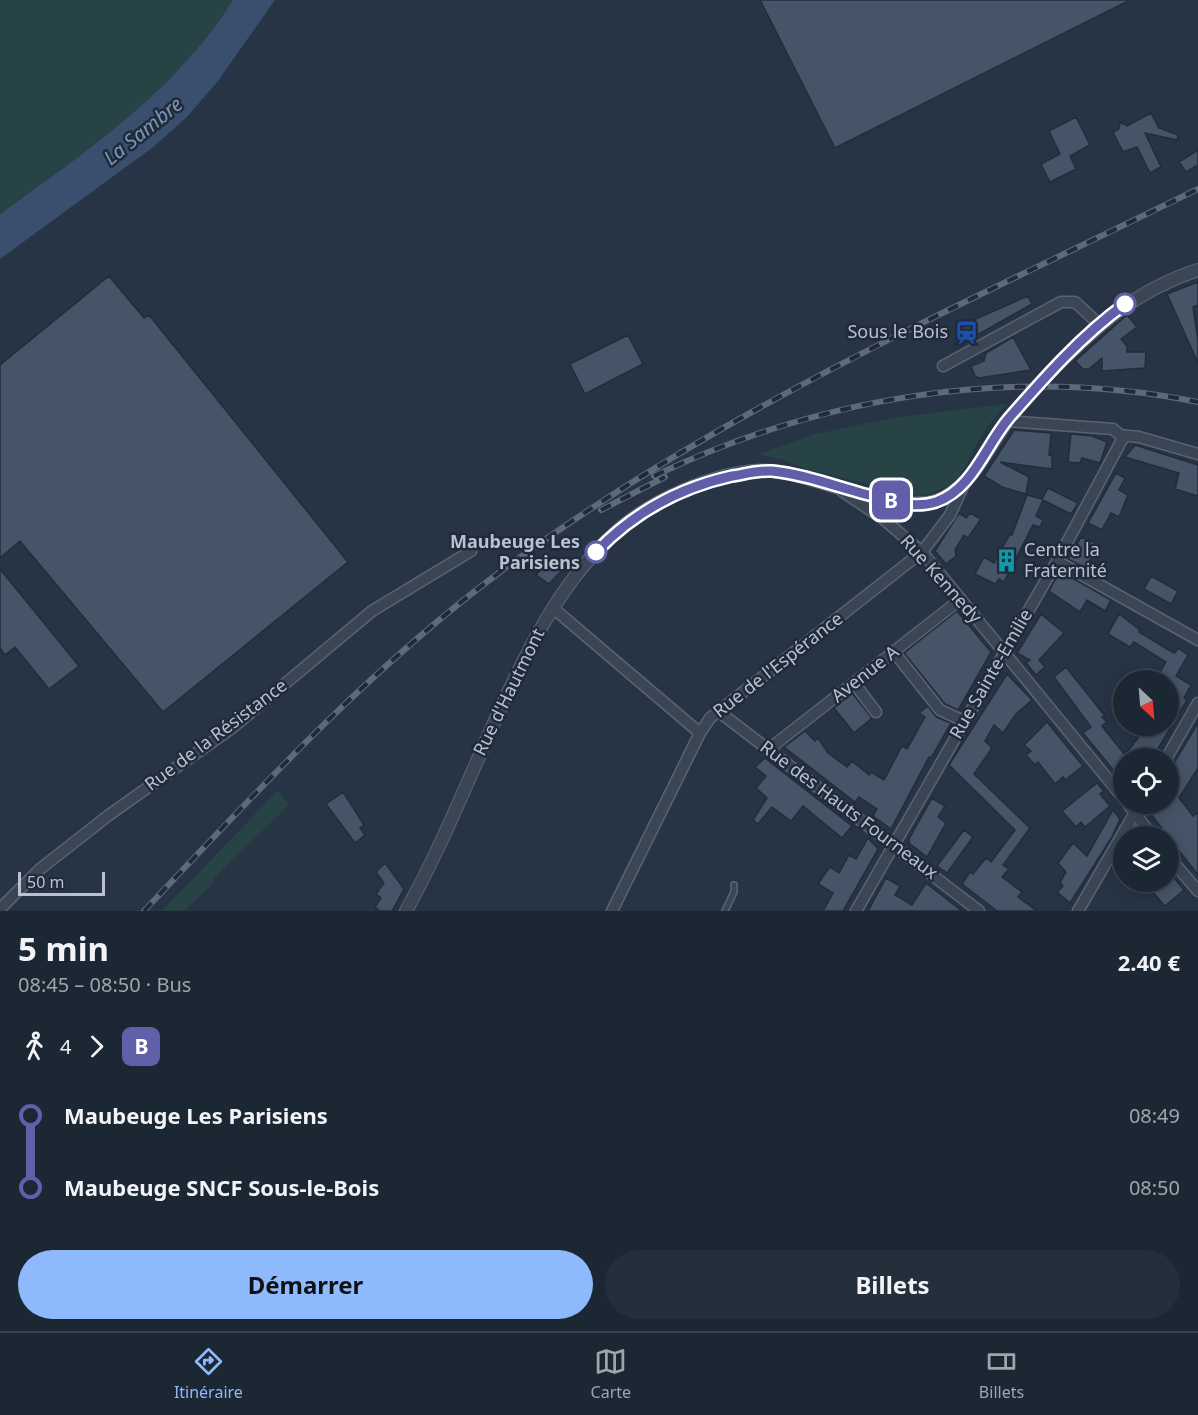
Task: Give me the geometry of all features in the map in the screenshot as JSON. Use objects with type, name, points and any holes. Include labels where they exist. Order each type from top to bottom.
[{"type":"street","name":"Rue d'Hautmont","points":[[409,910],[526,652],[553,608],[611,536],[640,513],[670,496],[704,483],[759,472],[782,472],[908,505],[923,505],[946,497],[966,482],[1016,410],[1050,372],[1099,324],[1138,296],[1198,270]]},
{"type":"street","points":[[944,366],[1060,302],[1075,302],[1099,324]]},
{"type":"street","points":[[1007,421],[1108,429],[1124,436],[1139,437],[1198,454]]},
{"type":"street","name":"Rue Sainte-Emilie","points":[[856,911],[1057,561],[1124,436]]},
{"type":"street","name":"Rue de l'Espérance","points":[[612,911],[699,733],[718,711],[922,552],[950,515],[966,482]]},
{"type":"street","name":"Rue Kennedy","points":[[834,486],[882,518],[922,552],[1113,786]]},
{"type":"street","name":"Rue de la Résistance","points":[[0,909],[40,869],[109,815],[232,728],[372,611],[471,552]]},
{"type":"street","points":[[1057,561],[1198,640]]},
{"type":"street","name":"Avenue A","points":[[769,749],[961,599]]},
{"type":"street","points":[[553,608],[699,733]]},
{"type":"street","points":[[894,652],[940,710],[964,721]]},
{"type":"street","points":[[854,683],[876,712]]},
{"type":"street","points":[[1172,748],[1198,704]]},
{"type":"street","name":"Rue des Hauts Fourneaux","points":[[718,711],[979,911]]},
{"type":"street","points":[[1078,911],[1130,814]]},
{"type":"street","points":[[1179,869],[1198,891]]},
{"type":"lane","points":[[725,911],[734,892],[734,885]]},
{"type":"green space","points":[[0,0],[233,0],[185,63],[157,91],[96,143],[0,214]]},
{"type":"green space","points":[[1007,404],[986,429],[956,480],[947,486],[918,496],[806,469],[759,454],[815,434],[892,418]]},
{"type":"green space","points":[[278,790],[289,805],[213,879],[215,882],[185,910],[162,911]]},
{"type":"water","name":"La Sambre","points":[[233,0],[275,0],[218,81],[187,117],[152,148],[0,259],[0,214],[96,143],[157,91],[185,63]]},
{"type":"building","points":[[760,0],[1130,0],[835,148]]},
{"type":"building","points":[[1151,113],[1159,128],[1178,135],[1177,140],[1145,133],[1161,167],[1150,173],[1137,147],[1123,152],[1113,132],[1119,129],[1120,122],[1127,126]]},
{"type":"building","points":[[1076,117],[1090,145],[1070,156],[1076,169],[1050,182],[1041,164],[1060,154],[1049,131]]},
{"type":"building","points":[[1198,150],[1198,165],[1186,172],[1179,162]]},
{"type":"building","points":[[109,276],[144,318],[149,315],[348,562],[163,712],[20,541],[0,558],[0,365]]},
{"type":"building","points":[[1198,282],[1198,305],[1193,307],[1198,341],[1198,363],[1167,294]]},
{"type":"building","points":[[1028,296],[1032,304],[965,342],[955,328]]},
{"type":"building","points":[[1127,315],[1137,327],[1121,339],[1127,346],[1127,352],[1146,352],[1145,368],[1102,371],[1102,358],[1089,369],[1083,369],[1075,361]]},
{"type":"building","points":[[628,335],[643,364],[585,394],[570,364]]},
{"type":"building","points":[[1013,337],[1031,370],[979,378],[975,376],[971,366],[984,361],[986,353]]},
{"type":"building","points":[[1014,430],[1051,433],[1049,455],[1052,456],[1052,469],[1000,462],[1029,477],[1026,494],[1002,487],[984,476]]},
{"type":"building","points":[[1071,434],[1092,436],[1107,442],[1100,463],[1082,458],[1080,463],[1068,462]]},
{"type":"building","points":[[1135,445],[1198,465],[1198,496],[1175,489],[1179,473],[1125,457]]},
{"type":"building","points":[[1116,473],[1125,478],[1119,490],[1128,495],[1119,517],[1111,513],[1102,530],[1088,523]]},
{"type":"building","points":[[1048,488],[1078,503],[1071,514],[1043,500],[1036,516],[1043,520],[1040,527],[1033,525],[1004,582],[999,579],[995,584],[975,574],[984,557],[994,563],[1010,534],[1012,535],[1027,495],[1042,499]]},
{"type":"building","points":[[959,513],[966,518],[970,513],[981,519],[968,538],[964,535],[955,550],[956,556],[946,564],[935,551]]},
{"type":"building","points":[[1081,537],[1100,545],[1085,568],[1068,559]]},
{"type":"building","points":[[553,556],[566,566],[549,584],[536,575]]},
{"type":"building","points":[[0,569],[79,666],[49,689],[15,647],[5,655],[0,648]]},
{"type":"building","points":[[1060,571],[1111,600],[1105,611],[1087,600],[1080,612],[1049,591]]},
{"type":"building","points":[[1151,576],[1178,591],[1171,604],[1144,589]]},
{"type":"building","points":[[957,611],[991,652],[958,710],[945,704],[904,653]]},
{"type":"building","points":[[1041,614],[1064,633],[1039,660],[1045,667],[1036,675],[1026,663],[1030,660],[1017,653]]},
{"type":"building","points":[[1119,614],[1140,630],[1139,632],[1172,652],[1175,653],[1178,648],[1188,655],[1179,671],[1161,670],[1166,662],[1134,642],[1130,647],[1108,634]]},
{"type":"building","points":[[1066,667],[1105,716],[1102,717],[1107,722],[1102,726],[1119,748],[1113,748],[1113,770],[1083,733],[1091,727],[1054,677]]},
{"type":"building","points":[[1007,674],[1032,700],[1016,714],[1003,733],[994,725],[985,741],[992,748],[974,774],[1030,828],[1003,865],[1009,869],[1002,877],[1022,892],[1018,897],[1037,911],[997,911],[962,884],[970,872],[973,874],[986,858],[991,862],[1015,830],[949,765]]},
{"type":"building","points":[[1179,678],[1191,685],[1184,698],[1187,700],[1179,713]]},
{"type":"building","points":[[852,693],[872,718],[854,733],[834,708]]},
{"type":"building","points":[[928,706],[936,717],[951,723],[931,758],[929,757],[891,829],[873,816],[877,809],[859,797],[855,802],[784,747],[805,731],[815,741],[818,738],[828,753],[847,767],[852,761],[869,775],[871,772],[884,780],[902,746],[907,749],[925,717],[919,713]]},
{"type":"building","points":[[1047,722],[1083,766],[1065,780],[1063,777],[1055,784],[1038,762],[1035,765],[1026,755],[1031,751],[1024,745]]},
{"type":"building","points":[[1198,723],[1198,768],[1179,798],[1179,755]]},
{"type":"building","points":[[1139,736],[1166,736],[1159,748],[1130,748]]},
{"type":"building","points":[[765,758],[852,826],[842,838],[803,806],[791,821],[772,807],[758,824],[753,820],[767,798],[756,788],[766,776],[755,767]]},
{"type":"building","points":[[1097,783],[1104,791],[1100,794],[1110,806],[1085,827],[1081,822],[1076,827],[1062,811]]},
{"type":"building","points":[[343,792],[364,825],[360,828],[365,835],[355,843],[326,804]]},
{"type":"building","points":[[932,798],[945,806],[938,817],[946,823],[927,857],[909,843],[909,839]]},
{"type":"building","points":[[1179,798],[1193,816],[1198,813],[1198,875],[1179,850],[1179,826],[1160,826],[1151,814],[1179,814]]},
{"type":"building","points":[[1113,810],[1113,814],[1116,814],[1120,819],[1117,826],[1113,826],[1112,837],[1070,903],[1057,892],[1063,886],[1060,883],[1066,872],[1058,863],[1073,843],[1087,856]]},
{"type":"building","points":[[964,830],[973,837],[947,873],[937,866]]},
{"type":"building","points":[[868,838],[878,849],[843,911],[823,911],[833,893],[818,884],[830,867],[839,873],[849,855],[856,859]]},
{"type":"building","points":[[385,863],[404,889],[392,911],[380,911],[375,907],[381,898],[376,894],[384,883],[376,872]]},
{"type":"building","points":[[886,878],[900,886],[895,895],[912,905],[926,883],[962,911],[868,911]]},
{"type":"building","points":[[1179,884],[1184,890],[1165,906],[1153,892],[1179,892]]},
{"type":"railway","points":[[144,911],[271,777],[405,649],[500,572],[582,515],[666,462],[840,365],[1198,189]]},
{"type":"railway","points":[[654,476],[718,448],[784,425],[851,408],[920,395],[989,388],[1059,387],[1129,391],[1198,402]]},
{"type":"railway","points":[[601,510],[665,477]]},
{"type":"bus line","name":"B","points":[[596,552],[623,526],[646,509],[670,496],[704,483],[744,474],[782,472],[908,505],[936,502],[966,482],[1007,421],[1050,372],[1099,324],[1125,304]]},
{"type":"place","name":"Sous le Bois","points":[[966,332]]},
{"type":"place","name":"Maubeuge Les Parisiens","points":[[596,552]]},
{"type":"place","name":"Centre la Fraternité","points":[[1006,560]]}]
